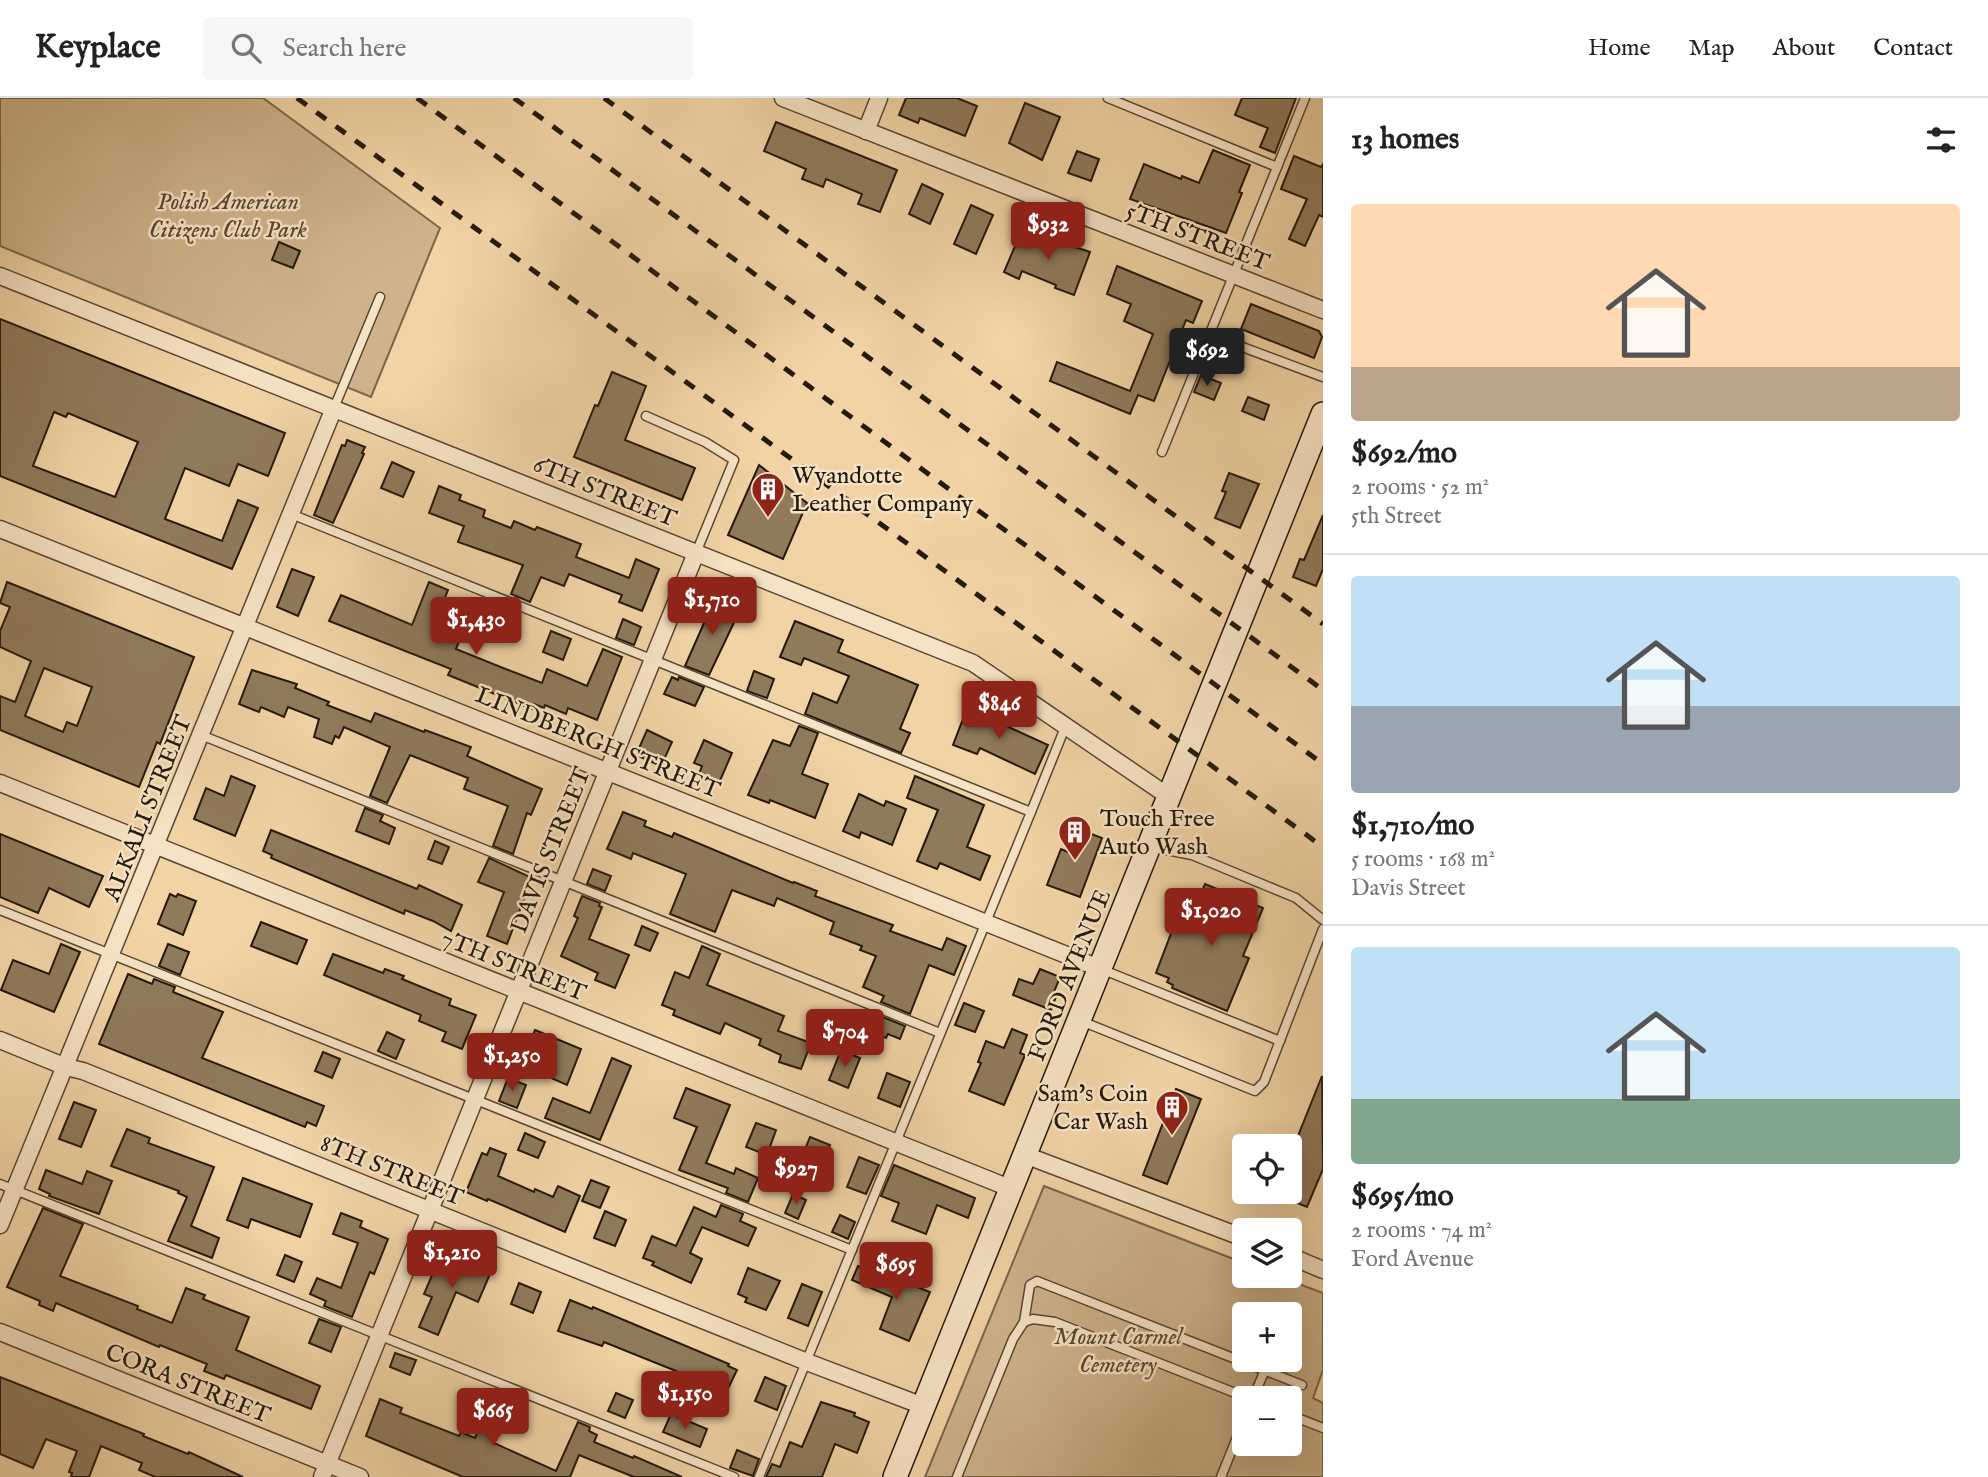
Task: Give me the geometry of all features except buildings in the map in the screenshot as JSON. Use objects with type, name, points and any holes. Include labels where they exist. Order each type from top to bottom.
[{"type":"main road","name":"FORD AVENUE","points":[[895,1477],[1168,796],[1317,449],[1323,414]]},
{"type":"street","name":"5TH STREET","points":[[783,98],[1323,310]]},
{"type":"street","points":[[866,131],[880,98]]},
{"type":"street","name":"6TH STREET","points":[[0,276],[973,663],[1168,796]]},
{"type":"street","name":"ALKALI STREET","points":[[0,1225],[7,1187],[66,1067],[334,408]]},
{"type":"street","name":"LINDBERGH STREET","points":[[0,529],[1099,968]]},
{"type":"street","name":"DAVIS STREET","points":[[325,1471],[696,552]]},
{"type":"street","name":"7TH STREET","points":[[0,783],[1012,1189]]},
{"type":"street","name":"8TH STREET","points":[[0,1041],[83,1071],[807,1362],[923,1406]]},
{"type":"street","points":[[1025,1155],[1232,1233]]},
{"type":"street","points":[[1302,1261],[1323,1270]]},
{"type":"street","name":"CORA STREET","points":[[0,1332],[325,1471],[360,1477]]},
{"type":"lane","points":[[1108,98],[1278,167]]},
{"type":"lane","points":[[1162,452],[1305,98]]},
{"type":"lane","points":[[334,408],[380,297]]},
{"type":"lane","points":[[1210,335],[1323,377]]},
{"type":"lane","points":[[646,416],[705,442],[734,460],[696,552]]},
{"type":"lane","points":[[291,514],[1031,812]]},
{"type":"lane","points":[[759,1477],[1066,725]]},
{"type":"lane","points":[[201,736],[940,1033]]},
{"type":"lane","points":[[1148,846],[1192,855],[1296,898],[1323,920]]},
{"type":"lane","points":[[0,910],[852,1250]]},
{"type":"lane","points":[[1079,1020],[1255,1091],[1264,1082],[1323,929]]},
{"type":"lane","points":[[1099,968],[1280,1041]]},
{"type":"lane","points":[[7,1187],[734,1477]]},
{"type":"lane","points":[[957,1477],[1013,1339],[1024,1322],[1030,1285],[1037,1281],[1232,1357]]},
{"type":"lane","points":[[1024,1322],[1046,1319],[1232,1391]]},
{"type":"lane","points":[[1270,1372],[1302,1385]]},
{"type":"lane","points":[[1302,1420],[1323,1428]]},
{"type":"lane","points":[[1221,1477],[1232,1450]]},
{"type":"green space","name":"Polish American Citizens Club Park","points":[[0,98],[263,98],[440,228],[371,397],[0,246]]},
{"type":"green space","name":"Mount Carmel Cemetery","points":[[1044,1186],[1232,1258],[1232,1288],[1302,1288],[1302,1285],[1323,1293],[1323,1370],[1313,1398],[1323,1403],[1323,1477],[925,1477]]},
{"type":"railway","points":[[297,98],[1323,847]]},
{"type":"railway","points":[[417,98],[1323,764]]},
{"type":"railway","points":[[514,98],[1323,690]]},
{"type":"railway","points":[[604,98],[1323,624]]},
{"type":"place","name":"Wyandotte Leather Company","points":[[768,519]]},
{"type":"place","name":"Touch Free Auto Wash","points":[[1075,862]]},
{"type":"place","name":"Sam's Coin Car Wash","points":[[1172,1137]]}]
